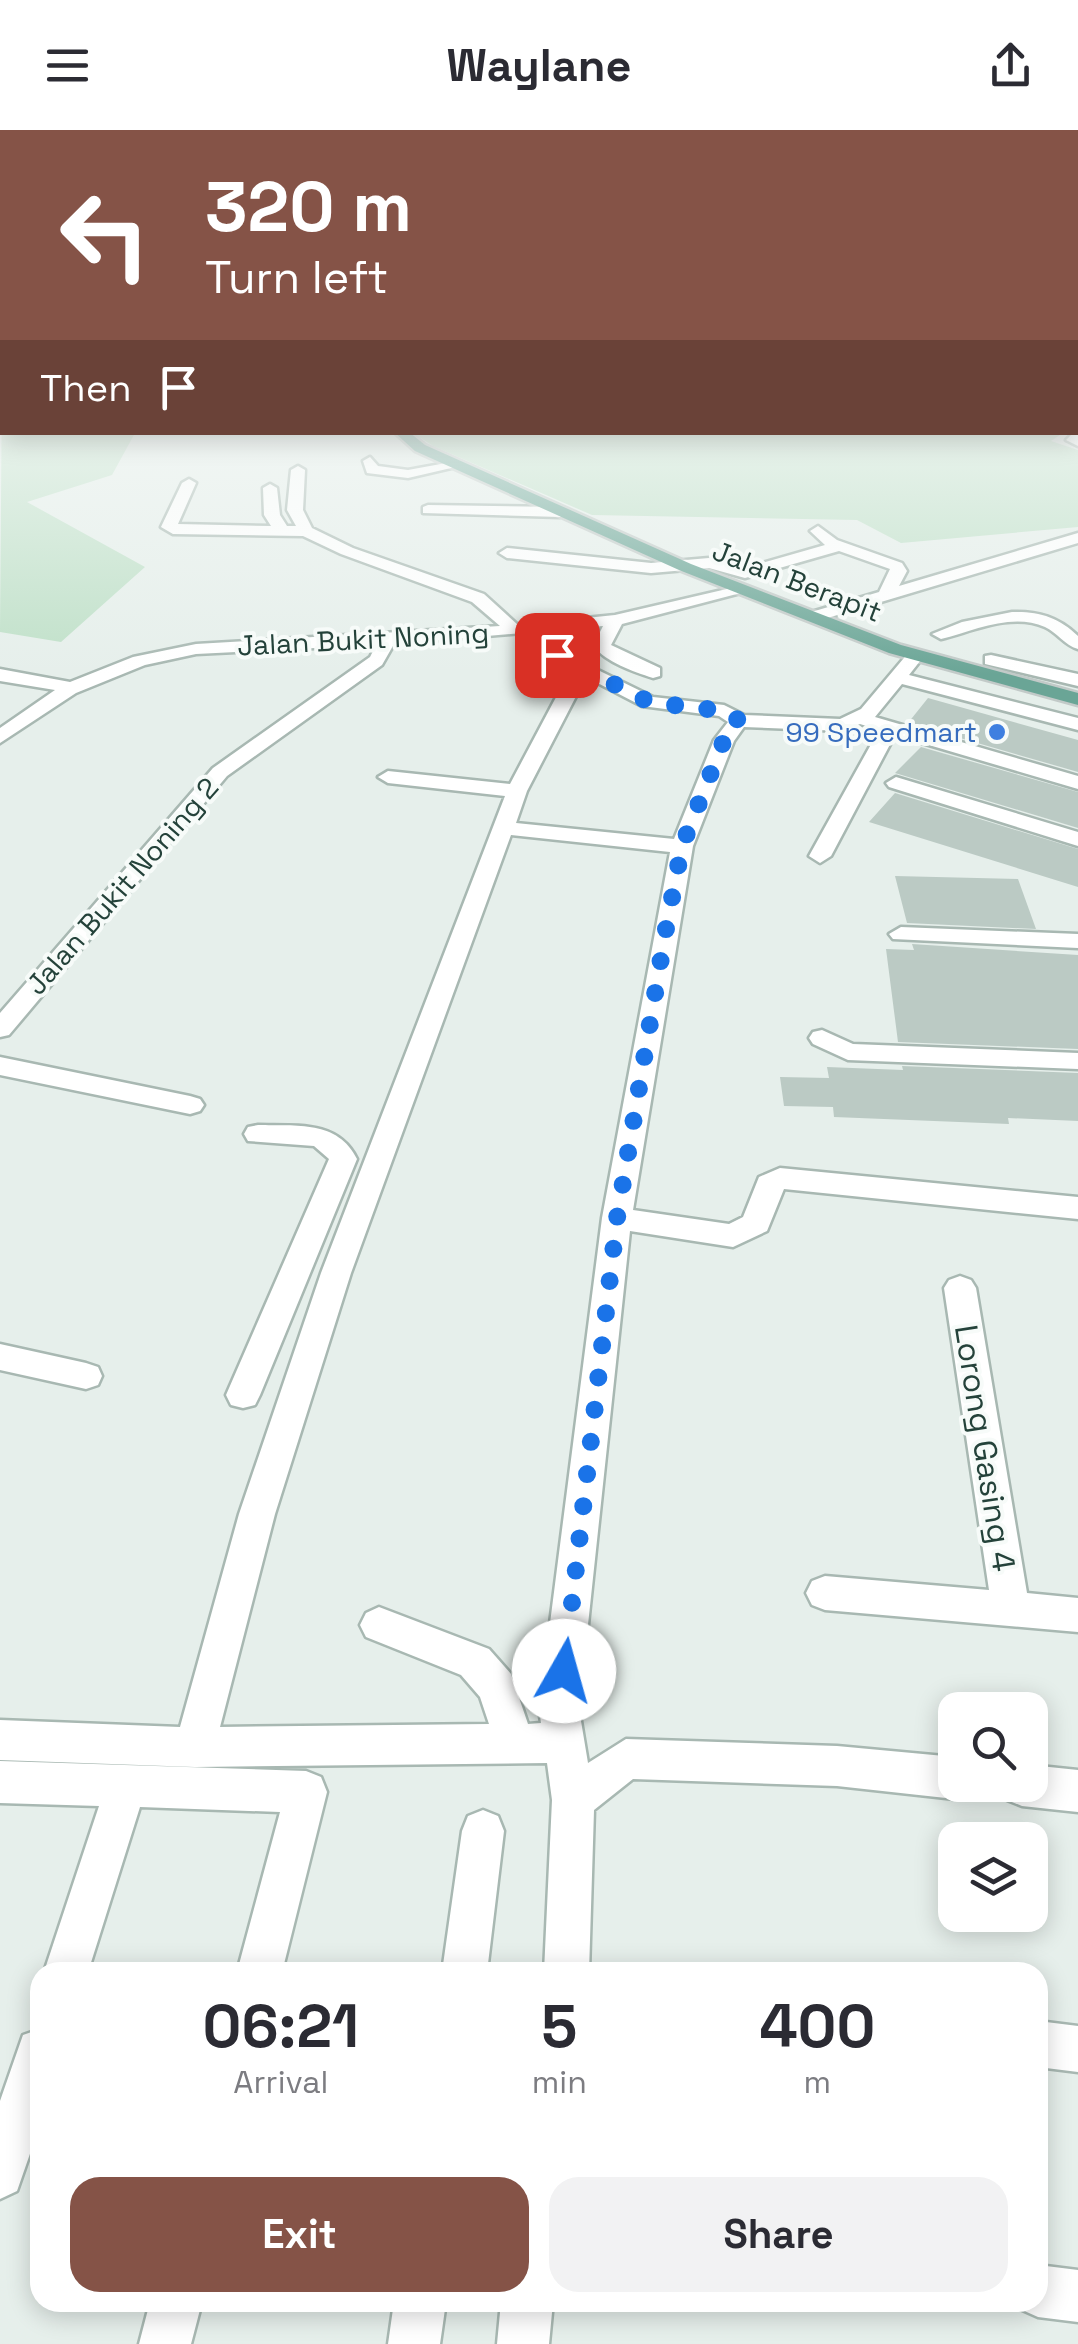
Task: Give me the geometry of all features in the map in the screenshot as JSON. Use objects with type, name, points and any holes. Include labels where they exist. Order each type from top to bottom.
[{"type":"main road","name":"Jalan Berapit","points":[[464,468],[684,566],[814,617],[906,666],[1078,699]]},
{"type":"street","points":[[372,468],[393,474],[433,468]]},
{"type":"street","points":[[298,470],[295,510],[306,532]]},
{"type":"street","points":[[189,483],[169,526],[174,529],[306,532],[346,551],[478,598],[514,630]]},
{"type":"street","points":[[270,488],[272,515],[282,531]]},
{"type":"street","points":[[428,510],[560,512]]},
{"type":"street","points":[[818,531],[835,544],[896,566],[899,571],[885,597]]},
{"type":"street","points":[[814,617],[1078,538]]},
{"type":"street","points":[[507,553],[651,568],[709,562],[752,573],[835,544]]},
{"type":"street","name":"Jalan Bukit Noning","points":[[0,737],[69,686],[152,655],[616,620],[744,590]]},
{"type":"street","points":[[940,634],[1003,618],[1031,616],[1056,625],[1078,644]]},
{"type":"street","points":[[616,620],[602,646],[612,655],[652,672]]},
{"type":"street","name":"Jalan Bukit Noning 2","points":[[0,1029],[220,772],[376,661],[385,649],[385,638]]},
{"type":"street","points":[[991,660],[1078,680]]},
{"type":"street","points":[[195,1747],[257,1514],[348,1242],[568,662],[649,702],[724,711],[740,721],[843,725],[868,713],[906,666],[1078,724]]},
{"type":"street","points":[[0,675],[69,686]]},
{"type":"street","points":[[858,718],[1078,783]]},
{"type":"street","points":[[567,1962],[573,1800],[559,1709],[617,1218],[682,846],[724,740],[740,721]]},
{"type":"street","points":[[820,856],[890,727]]},
{"type":"street","points":[[388,777],[517,790]]},
{"type":"street","points":[[896,783],[1078,839]]},
{"type":"street","points":[[503,827],[531,833],[682,846]]},
{"type":"street","points":[[901,934],[1078,940]]},
{"type":"street","points":[[822,1038],[848,1052],[1078,1061]]},
{"type":"street","points":[[0,1066],[190,1106]]},
{"type":"street","points":[[243,1395],[343,1159],[330,1139],[258,1134]]},
{"type":"street","points":[[617,1218],[733,1236],[756,1223],[770,1184],[780,1178],[1078,1208]]},
{"type":"street","points":[[310,1236],[348,1242]]},
{"type":"street","name":"Lorong Gasing 4","points":[[960,1288],[1011,1609]]},
{"type":"street","points":[[0,1357],[86,1376]]},
{"type":"street","points":[[825,1593],[1078,1615]]},
{"type":"street","points":[[379,1626],[475,1662],[497,1687],[514,1741]]},
{"type":"street","points":[[0,1740],[195,1747],[562,1743]]},
{"type":"street","points":[[573,1800],[626,1758],[838,1766],[938,1776]]},
{"type":"street","points":[[0,1782],[306,1792],[263,1962]]},
{"type":"street","points":[[69,1962],[126,1786]]},
{"type":"street","points":[[1048,1788],[1078,1791]]},
{"type":"street","points":[[465,1962],[483,1831]]},
{"type":"street","points":[[1048,2045],[1078,2048]]},
{"type":"street","points":[[0,2174],[30,2082]]},
{"type":"street","points":[[1048,2292],[1078,2296]]},
{"type":"street","points":[[165,2344],[173,2312]]},
{"type":"street","points":[[414,2344],[419,2312]]},
{"type":"street","points":[[523,2344],[525,2312]]},
{"type":"green space","points":[[1,468],[116,468],[112,475],[27,502],[145,567],[61,642],[0,632]]},
{"type":"green space","points":[[484,468],[1078,468],[1078,527],[901,543],[857,520],[592,515]]},
{"type":"building","points":[[928,698],[1078,740],[1078,772],[908,723]]},
{"type":"building","points":[[921,747],[1078,792],[1078,828],[895,773]]},
{"type":"building","points":[[895,793],[1078,849],[1078,887],[869,822]]},
{"type":"building","points":[[895,876],[1018,879],[1036,929],[907,923]]},
{"type":"building","points":[[912,944],[1078,955],[1078,1049],[898,1042],[886,949],[914,950]]},
{"type":"building","points":[[902,1066],[1078,1073],[1078,1121],[1008,1118],[1009,1124],[834,1117],[833,1107],[784,1106],[780,1077],[829,1078],[827,1067],[903,1070]]},
{"type":"place","name":"99 Speedmart","points":[[997,732]]},
{"type":"route","points":[[557,655],[649,702],[724,711],[740,721],[724,740],[682,846],[666,929],[617,1218],[564,1671]]}]
